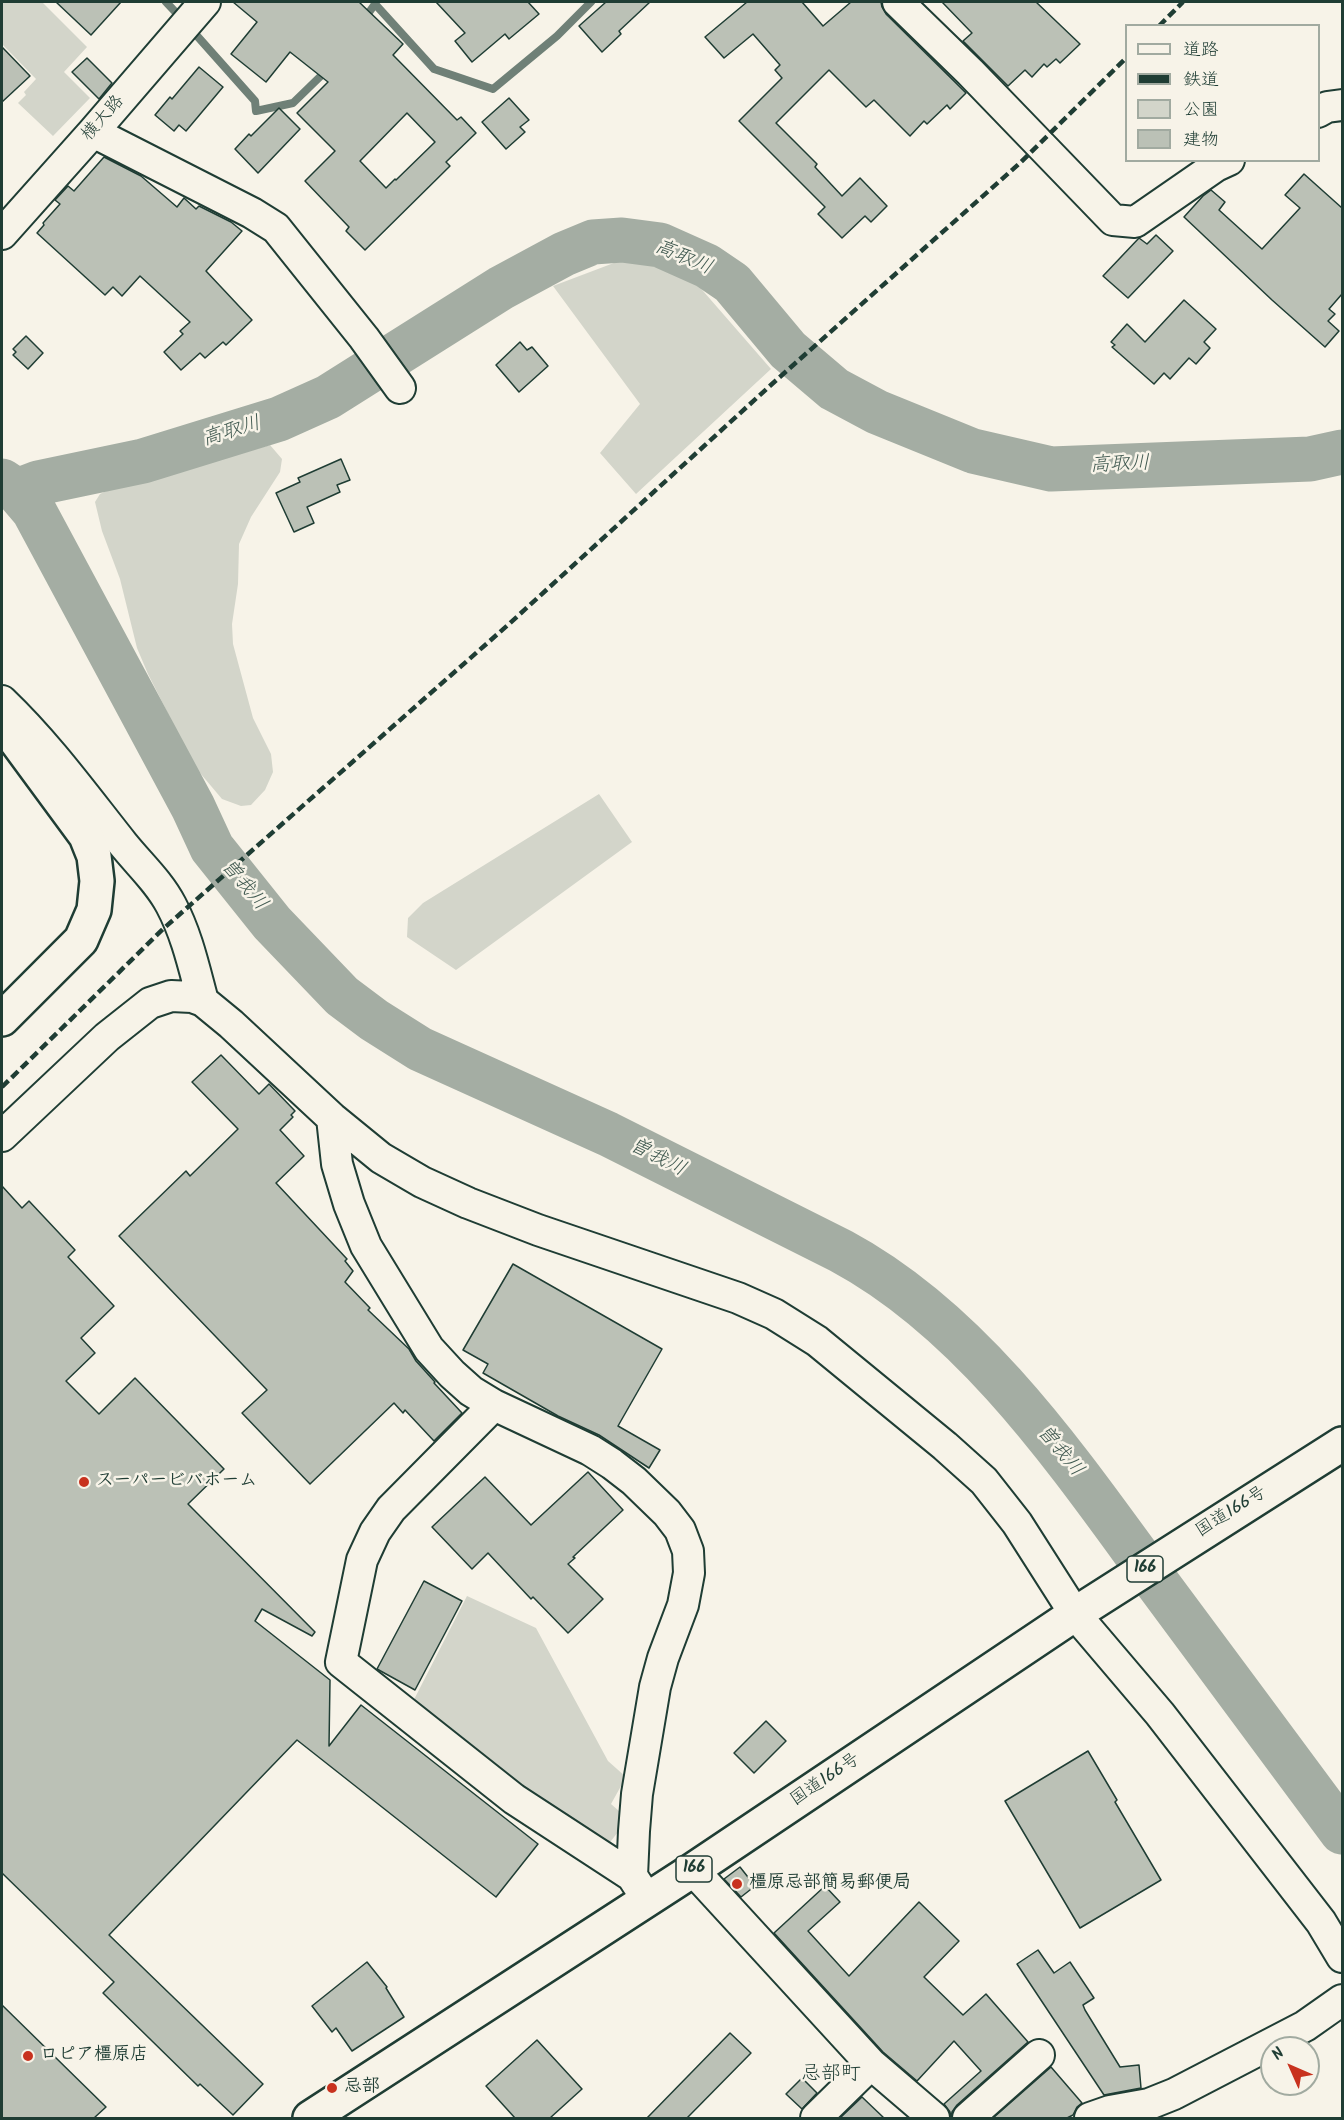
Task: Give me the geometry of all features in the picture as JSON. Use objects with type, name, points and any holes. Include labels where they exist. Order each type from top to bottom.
[{"type":"main road","points":[[2,722],[86,836],[94,856],[97,881],[94,910],[81,940],[2,1019]]},
{"type":"main road","name":"国道166号","points":[[310,2118],[639,1887],[693,1870],[1075,1614],[1342,1444]]},
{"type":"street","points":[[898,2],[1113,220],[1135,222],[1225,162]]},
{"type":"street","name":"横大路","points":[[2,234],[191,18]]},
{"type":"street","points":[[1320,111],[1327,107],[1342,105]]},
{"type":"street","points":[[93,132],[252,213],[276,228],[364,338],[400,388]]},
{"type":"street","points":[[2,701],[49,750],[130,853],[154,878],[171,904],[184,932],[202,1000]]},
{"type":"street","points":[[2,1136],[107,1037],[150,1003],[171,996],[192,997],[202,1000],[231,1024],[332,1118],[381,1158],[431,1186],[538,1230],[738,1298],[774,1314],[817,1341],[984,1481],[1017,1523],[1075,1614],[1160,1714],[1322,1922],[1342,1958]]},
{"type":"street","points":[[332,1118],[337,1164],[349,1204],[366,1246],[429,1349],[471,1391],[494,1405],[590,1450],[612,1464],[634,1481],[667,1513],[680,1530],[688,1551],[689,1573],[683,1605],[663,1658],[655,1687],[638,1794],[639,1887]]},
{"type":"street","points":[[494,1405],[391,1509],[375,1532],[362,1560],[341,1662],[514,1798],[639,1887]]},
{"type":"street","points":[[693,1870],[871,2064],[934,2118]]},
{"type":"street","points":[[1090,2118],[1110,2111],[1149,2104],[1174,2094],[1305,2026],[1342,2000]]},
{"type":"street","points":[[968,2118],[1039,2055]]},
{"type":"street","points":[[816,2118],[871,2064]]},
{"type":"green space","points":[[2,2],[42,2],[87,47],[64,72],[90,98],[53,136],[18,103],[36,79],[2,44]]},
{"type":"green space","points":[[627,258],[664,267],[697,284],[771,369],[636,494],[600,453],[640,404],[553,286]]},
{"type":"green space","points":[[270,445],[282,459],[280,472],[251,517],[239,544],[238,584],[232,624],[233,644],[253,718],[271,754],[273,772],[265,790],[251,805],[241,806],[222,799],[195,767],[148,674],[137,648],[120,579],[102,531],[95,502],[100,494],[110,489]]},
{"type":"green space","points":[[599,794],[632,842],[456,970],[407,937],[408,918],[423,903]]},
{"type":"green space","points":[[467,1596],[536,1628],[608,1761],[626,1777],[611,1804],[628,1819],[594,1863],[400,1727]]},
{"type":"building","points":[[56,2],[121,2],[91,35]]},
{"type":"building","points":[[233,2],[359,2],[403,44],[393,55],[457,120],[461,117],[476,133],[446,162],[450,166],[365,250],[346,231],[349,227],[305,181],[335,151],[297,113],[328,82],[290,52],[266,82],[231,54],[257,22]],"holes":[[[407,113],[435,142],[386,188],[360,161]]]},
{"type":"building","points":[[436,2],[528,2],[539,14],[509,39],[505,34],[472,62],[455,41],[465,33]]},
{"type":"building","points":[[606,2],[650,2],[619,31],[621,34],[602,52],[579,26]]},
{"type":"building","points":[[747,2],[802,2],[823,26],[851,2],[881,2],[886,14],[966,93],[950,109],[947,105],[927,124],[924,121],[910,136],[874,100],[866,107],[829,70],[776,123],[817,164],[815,167],[842,196],[860,178],[887,206],[871,222],[865,216],[842,238],[818,214],[825,207],[739,121],[782,78],[775,70],[780,65],[753,34],[724,58],[705,37]]},
{"type":"building","points":[[942,2],[1036,2],[1080,44],[1060,63],[1056,59],[1047,67],[1044,64],[1032,77],[1025,70],[1008,86],[963,41],[972,33]]},
{"type":"building","points":[[2,47],[30,76],[2,102]]},
{"type":"building","points":[[87,58],[112,83],[99,99],[72,72]]},
{"type":"building","points":[[199,67],[223,87],[186,131],[179,125],[174,131],[155,115]]},
{"type":"building","points":[[509,98],[529,120],[520,127],[525,132],[506,149],[482,122]]},
{"type":"building","points":[[279,108],[300,129],[258,173],[235,149]]},
{"type":"building","points":[[104,157],[141,176],[177,207],[184,198],[196,209],[199,206],[231,222],[242,231],[206,271],[252,320],[226,345],[223,342],[205,358],[200,353],[181,370],[164,352],[183,334],[180,331],[190,322],[140,276],[122,296],[113,287],[105,295],[37,233],[60,204],[55,200],[68,186],[74,191]]},
{"type":"building","points":[[1304,174],[1342,208],[1342,294],[1329,309],[1335,314],[1328,321],[1339,331],[1325,347],[1184,217],[1211,190],[1225,202],[1219,210],[1262,249],[1300,208],[1285,195]]},
{"type":"building","points":[[1156,235],[1173,251],[1128,298],[1103,276],[1139,238],[1147,244]]},
{"type":"building","points":[[1184,300],[1216,329],[1204,342],[1210,348],[1196,364],[1189,358],[1170,379],[1164,373],[1154,384],[1112,347],[1115,345],[1111,342],[1127,324],[1145,342]]},
{"type":"building","points":[[26,336],[43,353],[28,369],[13,355],[16,352],[13,349]]},
{"type":"building","points":[[520,342],[527,350],[532,347],[548,366],[519,392],[496,365]]},
{"type":"building","points":[[341,459],[350,480],[337,485],[340,492],[307,507],[314,523],[294,532],[276,493],[300,482],[298,478]]},
{"type":"building","points":[[221,1055],[259,1094],[269,1084],[295,1111],[291,1115],[293,1117],[280,1130],[304,1156],[276,1183],[347,1259],[345,1261],[353,1271],[345,1282],[370,1308],[368,1310],[409,1349],[434,1383],[462,1413],[434,1441],[405,1410],[403,1413],[394,1403],[310,1484],[242,1413],[267,1390],[119,1236],[186,1171],[190,1176],[238,1129],[192,1082]]},
{"type":"building","name":"スーパービバホーム","points":[[2,1186],[22,1208],[29,1201],[75,1250],[68,1257],[114,1306],[81,1338],[95,1353],[66,1381],[99,1414],[135,1378],[224,1469],[188,1504],[315,1632],[312,1636],[262,1609],[255,1621],[330,1680],[329,1746],[361,1705],[538,1844],[496,1897],[297,1740],[109,1935],[263,2084],[233,2115],[200,2084],[198,2086],[103,1993],[114,1982],[2,1873]]},
{"type":"building","points":[[513,1264],[662,1349],[618,1426],[660,1450],[649,1468],[599,1435],[558,1416],[483,1373],[488,1364],[463,1350]]},
{"type":"building","points":[[588,1472],[623,1510],[568,1564],[603,1599],[568,1633],[533,1597],[531,1599],[488,1553],[472,1569],[432,1527],[485,1477],[531,1525]]},
{"type":"building","points":[[424,1581],[462,1601],[415,1690],[377,1669]]},
{"type":"building","points":[[766,1721],[786,1741],[754,1773],[734,1753]]},
{"type":"building","points":[[1088,1751],[1161,1880],[1080,1928],[1005,1801]]},
{"type":"building","points":[[740,1867],[755,1886],[741,1897],[724,1879]]},
{"type":"building","points":[[825,1886],[840,1902],[808,1931],[849,1976],[919,1902],[959,1941],[924,1977],[963,2015],[986,1994],[1028,2042],[957,2105],[951,2118],[944,2104],[981,2071],[954,2041],[917,2081],[883,2052],[774,1933]]},
{"type":"building","points":[[1038,1950],[1054,1973],[1070,1962],[1094,1998],[1083,2005],[1085,2010],[1120,2067],[1139,2065],[1141,2088],[1104,2095],[1017,1964]]},
{"type":"building","points":[[367,1962],[387,1987],[404,2017],[352,2051],[336,2028],[332,2032],[312,2006]]},
{"type":"building","name":"ロピア橿原店","points":[[2,2005],[106,2107],[94,2118],[2,2118]]},
{"type":"building","points":[[730,2033],[751,2053],[687,2118],[647,2118]]},
{"type":"building","points":[[537,2040],[582,2089],[550,2118],[515,2118],[486,2086]]},
{"type":"building","points":[[1051,2067],[1082,2103],[1073,2115],[1067,2118],[993,2118]]},
{"type":"building","points":[[802,2078],[817,2093],[802,2109],[786,2094]]},
{"type":"building","points":[[862,2097],[884,2118],[840,2118]]},
{"type":"waterway","points":[[166,2],[182,19]]},
{"type":"waterway","points":[[365,18],[375,4],[434,69],[493,89],[557,36],[591,2]]},
{"type":"waterway","points":[[190,28],[255,101],[256,111],[293,103],[328,69]]},
{"type":"waterway","name":"高取川","points":[[17,491],[38,483],[143,461],[279,419],[328,397],[501,288],[564,254],[593,242],[622,240],[660,245],[707,266],[732,283],[788,350],[834,389],[877,412],[973,451],[1051,469],[1310,459],[1342,452]]},
{"type":"waterway","name":"曽我川","points":[[2,481],[17,491],[34,511],[193,807],[212,848],[272,923],[342,996],[374,1020],[420,1049],[608,1134],[841,1251],[889,1281],[935,1317],[977,1356],[1054,1445],[1342,1832]]},
{"type":"railway","points":[[1161,24],[1183,2]]},
{"type":"railway","points":[[2,1087],[163,929],[509,624],[772,384],[1020,163],[1125,59]]},
{"type":"place","name":"スーパービバホーム","points":[[84,1482]]},
{"type":"place","name":"橿原忌部簡易郵便局","points":[[737,1884]]},
{"type":"place","name":"ロピア橿原店","points":[[28,2056]]},
{"type":"place","name":"忌部","points":[[332,2088]]},
{"type":"district","name":"忌部町","points":[[831,2076]]}]
